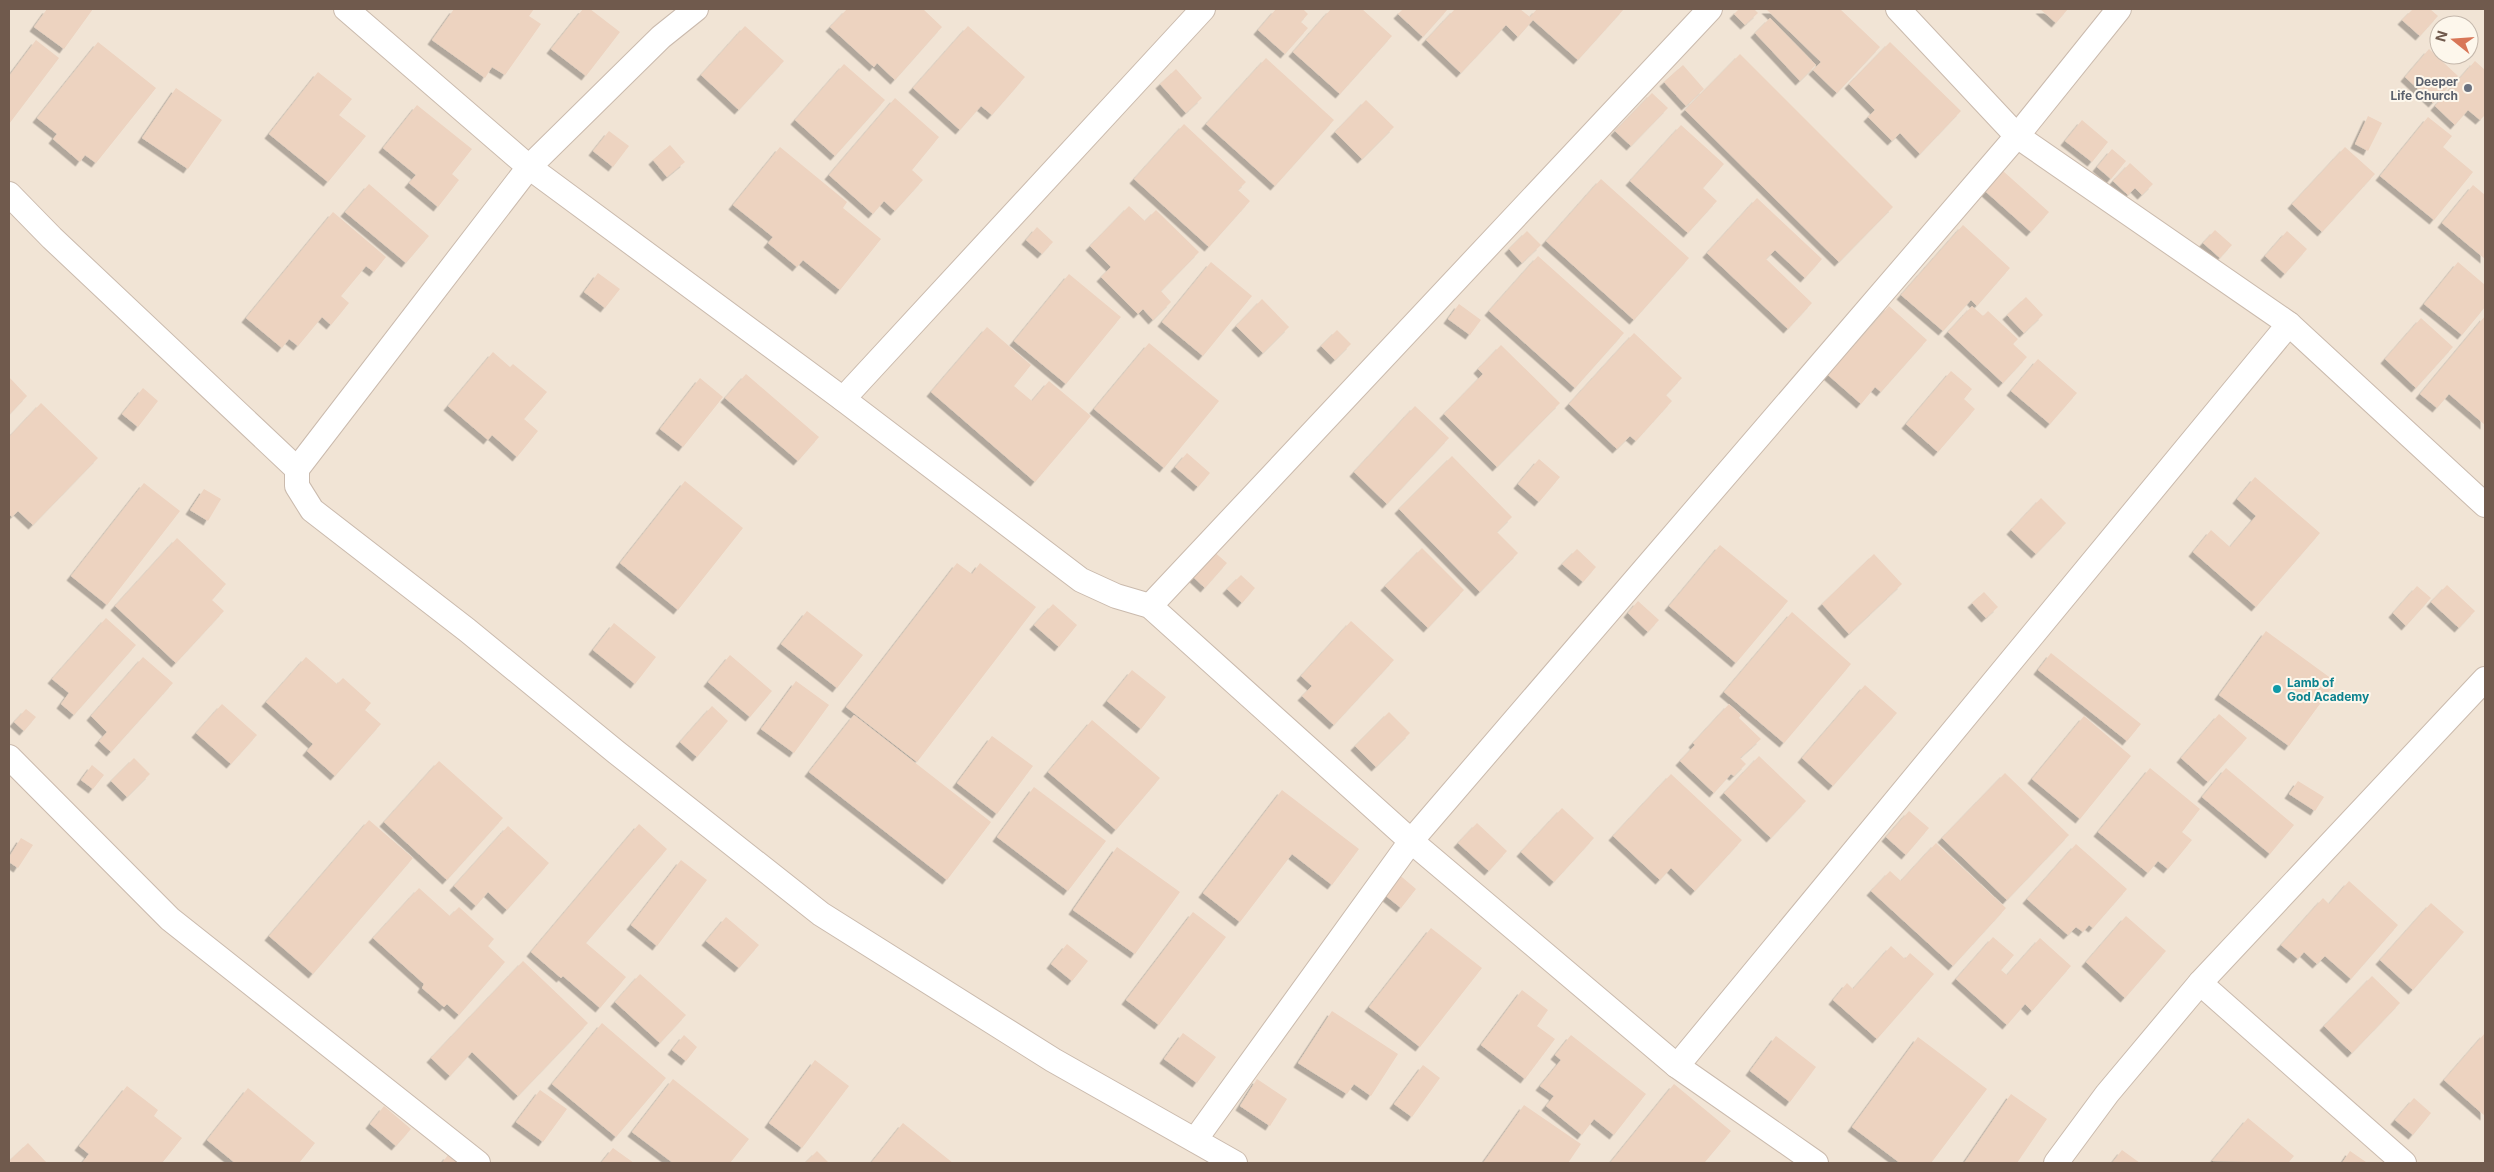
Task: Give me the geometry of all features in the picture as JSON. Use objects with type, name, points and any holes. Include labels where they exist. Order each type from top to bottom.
[{"type":"street","points":[[346,9],[529,167],[843,399],[1081,580],[1116,596],[1150,606],[1411,841],[1677,1066],[1816,1163]]},
{"type":"street","points":[[696,9],[661,37],[529,167],[298,468],[297,486],[312,510],[467,630],[616,752],[821,914],[1054,1060],[1235,1163]]},
{"type":"street","points":[[843,399],[1203,9]]},
{"type":"street","points":[[1150,606],[1710,9]]},
{"type":"street","points":[[1898,9],[2017,136],[2289,324],[2485,505]]},
{"type":"street","points":[[1194,1140],[1411,841],[2017,136],[2119,9]]},
{"type":"street","points":[[9,194],[59,244],[298,468]]},
{"type":"street","points":[[1677,1066],[2289,324]]},
{"type":"street","points":[[2056,1163],[2107,1094],[2200,983],[2485,679]]},
{"type":"street","points":[[9,757],[170,919],[478,1163]]},
{"type":"street","points":[[2200,983],[2404,1163]]},
{"type":"shaded area","points":[[9,9],[2485,9],[2485,1163],[9,1163]]},
{"type":"building","points":[[47,9],[93,9],[64,49],[34,27]]},
{"type":"building","points":[[454,9],[534,9],[529,16],[541,24],[505,75],[492,67],[485,78],[432,40]]},
{"type":"building","points":[[583,9],[590,9],[620,32],[586,76],[551,49]]},
{"type":"building","points":[[847,9],[923,9],[942,27],[895,80],[877,63],[874,67],[830,27]]},
{"type":"building","points":[[1276,9],[1303,9],[1308,14],[1301,22],[1308,28],[1285,54],[1258,30]]},
{"type":"building","points":[[1331,9],[1362,9],[1392,36],[1340,94],[1293,52]]},
{"type":"building","points":[[1403,9],[1448,9],[1423,37],[1398,14]]},
{"type":"building","points":[[1455,9],[1520,9],[1530,17],[1537,9],[1624,9],[1578,60],[1533,20],[1518,37],[1506,25],[1461,73],[1426,40]]},
{"type":"building","points":[[1739,9],[1754,9],[1758,13],[1745,25],[1734,14]]},
{"type":"building","points":[[1766,9],[1840,9],[1880,47],[1837,93],[1813,70],[1821,62]]},
{"type":"building","points":[[2040,9],[2068,9],[2056,23]]},
{"type":"building","points":[[2413,9],[2430,9],[2437,15],[2429,15],[2429,26],[2420,36],[2402,20]]},
{"type":"building","points":[[1770,18],[1816,65],[1800,81],[1755,33]]},
{"type":"building","points":[[745,26],[784,61],[739,110],[701,75]]},
{"type":"building","points":[[968,26],[1025,77],[992,115],[981,106],[960,130],[913,88]]},
{"type":"building","points":[[36,40],[59,58],[9,124],[9,76]]},
{"type":"building","points":[[98,42],[156,88],[96,163],[85,155],[80,162],[53,139],[57,134],[37,118]]},
{"type":"building","points":[[1890,42],[1961,111],[1920,154],[1900,133],[1892,141],[1868,117],[1875,110],[1849,84]]},
{"type":"building","points":[[2429,49],[2429,65],[2446,65],[2458,76],[2433,103],[2405,77]]},
{"type":"building","points":[[1740,54],[1893,207],[1839,262],[1685,110]]},
{"type":"building","points":[[1266,58],[1334,120],[1275,186],[1206,124]]},
{"type":"building","points":[[844,64],[885,100],[835,156],[795,120]]},
{"type":"building","points":[[1683,65],[1704,89],[1686,106],[1664,82]]},
{"type":"building","name":"Deeper Life Church","points":[[2471,65],[2479,65],[2485,70],[2485,115],[2480,120],[2468,110],[2455,125],[2435,106]]},
{"type":"building","points":[[1176,69],[1202,98],[1186,113],[1160,84]]},
{"type":"building","points":[[318,72],[352,99],[339,115],[366,136],[328,182],[269,134]]},
{"type":"building","points":[[176,88],[222,120],[188,169],[142,138]]},
{"type":"building","points":[[1652,93],[1668,108],[1631,146],[1615,131]]},
{"type":"building","points":[[895,98],[939,137],[912,170],[923,180],[895,211],[884,201],[873,214],[829,175]]},
{"type":"building","points":[[1366,100],[1394,127],[1362,159],[1335,132]]},
{"type":"building","points":[[417,105],[472,149],[452,174],[459,180],[438,207],[409,183],[416,175],[383,148]]},
{"type":"building","points":[[2368,116],[2382,123],[2368,151],[2355,144]]},
{"type":"building","points":[[2428,117],[2452,136],[2443,147],[2473,172],[2434,220],[2380,176]]},
{"type":"building","points":[[2082,120],[2108,142],[2092,162],[2065,141]]},
{"type":"building","points":[[1184,124],[1246,182],[1238,190],[1250,201],[1209,247],[1134,179]]},
{"type":"building","points":[[1681,125],[1724,164],[1703,188],[1717,201],[1688,233],[1630,181]]},
{"type":"building","points":[[609,131],[629,146],[613,167],[593,151]]},
{"type":"building","points":[[670,145],[685,162],[667,177],[653,160]]},
{"type":"building","points":[[780,147],[847,202],[843,208],[881,239],[840,290],[803,260],[797,267],[768,243],[773,237],[733,205]]},
{"type":"building","points":[[2345,147],[2375,174],[2322,232],[2292,204]]},
{"type":"building","points":[[2112,149],[2126,161],[2111,179],[2097,167]]},
{"type":"building","points":[[2130,163],[2153,184],[2142,195],[2135,188],[2128,195],[2113,181]]},
{"type":"building","points":[[2003,171],[2049,212],[2031,232],[1985,191]]},
{"type":"building","points":[[1601,179],[1689,258],[1634,320],[1546,241]]},
{"type":"building","points":[[369,184],[429,236],[406,263],[345,212]]},
{"type":"building","points":[[2473,185],[2485,195],[2485,259],[2442,223]]},
{"type":"building","points":[[1757,198],[1822,259],[1805,278],[1775,250],[1766,259],[1812,303],[1788,329],[1707,253]]},
{"type":"building","points":[[1129,206],[1145,221],[1156,210],[1199,252],[1161,291],[1171,302],[1153,320],[1143,309],[1138,314],[1101,277],[1111,267],[1090,246]]},
{"type":"building","points":[[333,212],[386,257],[374,272],[366,266],[341,296],[349,303],[331,325],[322,317],[298,346],[289,339],[282,348],[246,318]]},
{"type":"building","points":[[1963,225],[2010,268],[1977,306],[1971,300],[1943,331],[1901,295]]},
{"type":"building","points":[[1037,227],[1053,242],[1042,254],[1026,240]]},
{"type":"building","points":[[2215,230],[2232,245],[2220,258],[2203,243]]},
{"type":"building","points":[[1527,231],[1541,245],[1522,263],[1509,249]]},
{"type":"building","points":[[2287,231],[2307,249],[2285,274],[2265,256]]},
{"type":"building","points":[[1538,256],[1624,333],[1575,388],[1489,311]]},
{"type":"building","points":[[1211,262],[1252,296],[1203,356],[1162,322]]},
{"type":"building","points":[[2458,262],[2485,285],[2485,307],[2462,335],[2424,304]]},
{"type":"building","points":[[598,273],[620,289],[605,308],[584,292]]},
{"type":"building","points":[[1069,274],[1121,317],[1066,384],[1014,341]]},
{"type":"building","points":[[2026,297],[2043,315],[2024,333],[2007,315]]},
{"type":"building","points":[[1262,299],[1289,327],[1263,353],[1236,326]]},
{"type":"building","points":[[1459,304],[1481,320],[1470,335],[1448,319]]},
{"type":"building","points":[[1889,306],[1927,340],[1881,392],[1875,387],[1861,404],[1828,375]]},
{"type":"building","points":[[1972,306],[1983,316],[1988,311],[2018,339],[2013,344],[2027,357],[2003,383],[1948,332]]},
{"type":"building","points":[[2485,316],[2485,425],[2449,394],[2437,408],[2420,394]]},
{"type":"building","points":[[2421,318],[2453,347],[2416,388],[2385,359]]},
{"type":"building","points":[[987,327],[1031,365],[1014,386],[1032,401],[1049,381],[1091,416],[1035,482],[931,392]]},
{"type":"building","points":[[1337,330],[1351,344],[1335,360],[1321,346]]},
{"type":"building","points":[[1634,333],[1682,378],[1666,395],[1672,401],[1636,441],[1630,436],[1617,449],[1569,404]]},
{"type":"building","points":[[1149,343],[1219,401],[1164,468],[1094,409]]},
{"type":"building","points":[[1501,345],[1560,403],[1497,467],[1444,414],[1483,374],[1478,369]]},
{"type":"building","points":[[493,352],[510,367],[513,364],[547,392],[524,419],[538,431],[517,457],[492,435],[488,440],[448,406]]},
{"type":"building","points":[[2038,359],[2077,393],[2050,424],[2011,391]]},
{"type":"building","points":[[1951,371],[1972,389],[1964,399],[1975,409],[1938,452],[1906,424]]},
{"type":"building","points":[[746,374],[819,437],[798,461],[725,398]]},
{"type":"building","points":[[9,377],[27,396],[9,415]]},
{"type":"building","points":[[700,378],[723,397],[683,447],[660,429]]},
{"type":"building","points":[[143,388],[158,401],[138,427],[122,414]]},
{"type":"building","points":[[41,403],[98,458],[33,525],[18,511],[12,517],[9,514],[9,437]]},
{"type":"building","points":[[1415,406],[1449,438],[1387,504],[1354,472]]},
{"type":"building","points":[[1187,453],[1210,473],[1198,487],[1175,467]]},
{"type":"building","points":[[1452,456],[1512,517],[1497,532],[1518,553],[1480,592],[1399,509]]},
{"type":"building","points":[[1539,459],[1560,477],[1539,502],[1518,484]]},
{"type":"building","points":[[2255,477],[2320,533],[2256,607],[2193,552],[2211,530],[2230,547],[2256,516],[2237,499]]},
{"type":"building","points":[[685,481],[743,528],[678,610],[620,563]]},
{"type":"building","points":[[144,483],[180,511],[107,605],[71,576]]},
{"type":"building","points":[[204,489],[221,499],[208,521],[190,510]]},
{"type":"building","points":[[2041,498],[2066,523],[2036,554],[2011,530]]},
{"type":"building","points":[[177,538],[226,584],[212,600],[224,611],[176,663],[115,606]]},
{"type":"building","points":[[1720,545],[1788,601],[1736,663],[1669,606]]},
{"type":"building","points":[[1422,548],[1464,590],[1428,628],[1385,586]]},
{"type":"building","points":[[1577,549],[1596,567],[1583,582],[1562,564]]},
{"type":"building","points":[[1212,550],[1227,563],[1205,588],[1190,574]]},
{"type":"building","points":[[1874,554],[1902,584],[1849,634],[1822,604]]},
{"type":"building","points":[[957,563],[972,574],[980,563],[1036,607],[917,762],[846,707]]},
{"type":"building","points":[[1241,575],[1255,588],[1242,603],[1227,589]]},
{"type":"building","points":[[2447,585],[2475,611],[2459,628],[2431,602]]},
{"type":"building","points":[[2417,586],[2431,598],[2406,626],[2393,613]]},
{"type":"building","points":[[1984,592],[1998,607],[1986,618],[1972,603]]},
{"type":"building","points":[[1638,601],[1659,620],[1648,632],[1628,613]]},
{"type":"building","points":[[1053,604],[1077,625],[1059,647],[1034,625]]},
{"type":"building","points":[[807,611],[863,655],[837,688],[781,644]]},
{"type":"building","points":[[1792,612],[1851,664],[1784,743],[1724,692]]},
{"type":"building","points":[[106,618],[136,645],[74,715],[61,704],[69,693],[52,679]]},
{"type":"building","points":[[1351,621],[1394,660],[1334,725],[1302,696],[1312,686],[1301,676]]},
{"type":"building","points":[[614,623],[656,657],[635,684],[593,650]]},
{"type":"building","name":"Lamb of God Academy","points":[[2266,631],[2336,682],[2289,746],[2219,695]]},
{"type":"building","points":[[2051,653],[2141,724],[2127,741],[2038,670]]},
{"type":"building","points":[[730,655],[772,691],[750,717],[708,682]]},
{"type":"building","points":[[143,657],[173,683],[111,752],[99,741],[107,732],[91,716]]},
{"type":"building","points":[[306,657],[337,684],[343,678],[371,703],[365,710],[381,724],[335,776],[307,751],[313,744],[266,702]]},
{"type":"building","points":[[1132,670],[1166,697],[1141,729],[1107,701]]},
{"type":"building","points":[[796,681],[829,705],[794,753],[761,729]]},
{"type":"building","points":[[1865,685],[1897,713],[1833,786],[1802,758]]},
{"type":"building","points":[[222,704],[257,735],[231,764],[196,733]]},
{"type":"building","points":[[1729,704],[1741,715],[1739,718],[1761,739],[1740,758],[1746,764],[1734,776],[1731,774],[1714,793],[1680,761],[1695,745],[1693,743]]},
{"type":"building","points":[[712,706],[728,721],[697,757],[680,742]]},
{"type":"building","points":[[26,709],[36,717],[24,731],[14,722]]},
{"type":"building","points":[[1389,712],[1410,733],[1376,767],[1355,746]]},
{"type":"building","points":[[2219,714],[2247,738],[2208,782],[2181,758]]},
{"type":"building","points":[[854,715],[991,822],[947,880],[809,772]]},
{"type":"building","points":[[2084,716],[2131,756],[2080,819],[2032,779]]},
{"type":"building","points":[[1092,720],[1160,778],[1116,830],[1048,772]]},
{"type":"building","points":[[992,736],[1033,766],[997,814],[957,783]]},
{"type":"building","points":[[1759,756],[1806,801],[1771,838],[1724,793]]},
{"type":"building","points":[[134,758],[150,774],[127,797],[111,781]]},
{"type":"building","points":[[439,761],[503,818],[447,880],[384,822]]},
{"type":"building","points":[[92,765],[104,775],[93,789],[81,780]]},
{"type":"building","points":[[2150,768],[2200,809],[2182,832],[2192,840],[2168,869],[2158,861],[2148,873],[2098,832]]},
{"type":"building","points":[[2226,768],[2294,825],[2270,854],[2202,797]]},
{"type":"building","points":[[2005,773],[2069,835],[2007,900],[1942,838]]},
{"type":"building","points":[[1671,774],[1742,840],[1695,891],[1671,868],[1660,880],[1613,836]]},
{"type":"building","points":[[2298,781],[2324,797],[2315,811],[2289,794]]},
{"type":"building","points":[[1034,787],[1106,841],[1068,891],[997,837]]},
{"type":"building","points":[[1282,790],[1359,849],[1332,885],[1292,854],[1240,922],[1203,893]]},
{"type":"building","points":[[1562,808],[1594,838],[1554,882],[1521,852]]},
{"type":"building","points":[[1909,811],[1929,828],[1906,855],[1886,837]]},
{"type":"building","points":[[369,820],[413,858],[313,974],[269,936]]},
{"type":"building","points":[[1477,823],[1507,851],[1489,871],[1458,843]]},
{"type":"building","points":[[639,824],[667,849],[586,943],[626,977],[600,1008],[563,976],[561,978],[531,952]]},
{"type":"building","points":[[508,826],[549,863],[507,910],[488,892],[476,906],[454,886]]},
{"type":"building","points":[[21,838],[33,845],[18,868],[9,862],[9,857]]},
{"type":"building","points":[[1936,843],[2006,908],[1953,966],[1871,891],[1890,871],[1901,881]]},
{"type":"building","points":[[2076,844],[2127,889],[2093,928],[2089,925],[2083,932],[2076,927],[2068,935],[2027,899]]},
{"type":"building","points":[[1117,847],[1180,892],[1135,954],[1073,910]]},
{"type":"building","points":[[681,860],[707,880],[657,946],[631,925]]},
{"type":"building","points":[[1396,872],[1416,889],[1401,908],[1381,892]]},
{"type":"building","points":[[2349,881],[2398,925],[2351,979],[2325,956],[2317,964],[2304,952],[2298,959],[2281,945],[2323,898],[2329,904]]},
{"type":"building","points":[[419,888],[450,916],[459,907],[494,939],[488,946],[505,962],[459,1015],[447,1004],[444,1007],[422,988],[424,984],[373,938]]},
{"type":"building","points":[[2431,903],[2464,932],[2413,990],[2380,960]]},
{"type":"building","points":[[1193,912],[1226,937],[1159,1025],[1126,1000]]},
{"type":"building","points":[[2126,916],[2166,951],[2125,998],[2086,962]]},
{"type":"building","points":[[726,917],[759,945],[739,968],[706,941]]},
{"type":"building","points":[[1431,928],[1482,968],[1420,1047],[1369,1007]]},
{"type":"building","points":[[1993,937],[2014,955],[2001,970],[2007,975],[2040,938],[2071,966],[2032,1011],[2025,1004],[2007,1025],[1956,979]]},
{"type":"building","points":[[1067,944],[1088,961],[1072,981],[1051,964]]},
{"type":"building","points":[[1891,946],[1905,959],[1910,953],[1934,974],[1877,1039],[1833,1000],[1847,983],[1853,989]]},
{"type":"building","points":[[523,961],[588,1023],[518,1096],[472,1052],[450,1076],[431,1058]]},
{"type":"building","points":[[640,974],[686,1015],[660,1043],[615,1002]]},
{"type":"building","points":[[2372,976],[2400,1003],[2352,1053],[2324,1026]]},
{"type":"building","points":[[1522,990],[1548,1010],[1537,1026],[1555,1039],[1525,1079],[1481,1045]]},
{"type":"building","points":[[1332,1011],[1398,1054],[1371,1096],[1354,1084],[1347,1094],[1298,1063]]},
{"type":"building","points":[[602,1023],[666,1078],[616,1137],[552,1084]]},
{"type":"building","points":[[1183,1033],[1216,1057],[1197,1083],[1164,1059]]},
{"type":"building","points":[[2485,1033],[2485,1116],[2444,1080]]},
{"type":"building","points":[[684,1035],[697,1047],[686,1061],[672,1050]]},
{"type":"building","points":[[1571,1035],[1646,1094],[1614,1135],[1594,1119],[1582,1135],[1546,1106],[1554,1096],[1540,1086],[1561,1060],[1555,1055]]},
{"type":"building","points":[[1776,1036],[1816,1067],[1790,1102],[1750,1071]]},
{"type":"building","points":[[1918,1037],[1987,1089],[1931,1163],[1900,1163],[1852,1127]]},
{"type":"building","points":[[815,1060],[849,1086],[802,1148],[769,1123]]},
{"type":"building","points":[[1423,1065],[1440,1078],[1412,1117],[1394,1104]]},
{"type":"building","points":[[673,1079],[749,1139],[730,1163],[673,1163],[632,1132]]},
{"type":"building","points":[[1257,1079],[1287,1099],[1270,1126],[1240,1106]]},
{"type":"building","points":[[1674,1084],[1731,1131],[1704,1163],[1610,1163]]},
{"type":"building","points":[[127,1086],[158,1110],[154,1116],[182,1138],[162,1163],[82,1163],[89,1154],[79,1146]]},
{"type":"building","points":[[248,1088],[315,1143],[299,1163],[235,1163],[207,1140]]},
{"type":"building","points":[[540,1090],[567,1109],[543,1142],[516,1122]]},
{"type":"building","points":[[2011,1094],[2047,1119],[2017,1163],[1964,1163]]},
{"type":"building","points":[[2414,1098],[2431,1113],[2413,1135],[2395,1120]]},
{"type":"building","points":[[1524,1105],[1581,1144],[1568,1163],[1483,1163]]},
{"type":"building","points":[[384,1106],[411,1129],[396,1146],[370,1124]]},
{"type":"building","points":[[2248,1118],[2294,1156],[2288,1163],[2212,1161]]},
{"type":"building","points":[[903,1123],[953,1163],[871,1163]]},
{"type":"building","points":[[28,1143],[47,1163],[9,1163],[9,1161]]},
{"type":"building","points":[[613,1148],[634,1163],[601,1163]]},
{"type":"building","points":[[2122,1150],[2140,1163],[2112,1163]]},
{"type":"building","points":[[817,1151],[829,1163],[805,1163]]},
{"type":"building","points":[[2350,1151],[2366,1162],[2342,1163]]},
{"type":"building","points":[[448,1155],[458,1163],[442,1163]]},
{"type":"place","name":"Deeper Life Church","points":[[2468,88]]},
{"type":"place","name":"Lamb of God Academy","points":[[2277,689]]}]
